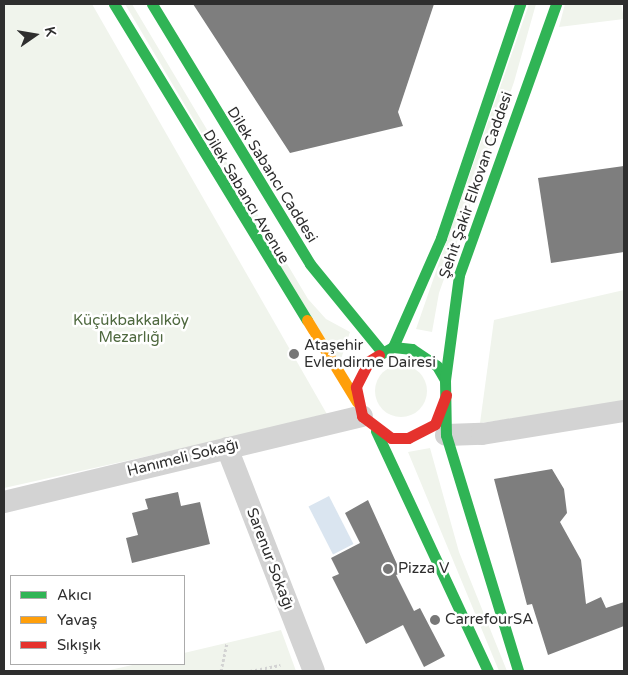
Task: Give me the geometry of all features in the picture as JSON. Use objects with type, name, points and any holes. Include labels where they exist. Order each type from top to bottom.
[{"type":"main road","name":"Dilek Sabancı Avenue","points":[[114,4],[365,416]]},
{"type":"main road","name":"Dilek Sabancı Caddesi","points":[[152,4],[310,264],[382,352]]},
{"type":"main road","name":"Şehit Şakir Elkovan Caddesi","points":[[392,347],[441,238],[520,4]]},
{"type":"main road","name":"Şehit Şakir Elkovan Caddesi","points":[[445,380],[459,275],[556,4]]},
{"type":"main road","points":[[488,671],[365,416],[361,373],[382,352],[392,347],[426,355],[445,380],[446,435],[518,671]]},
{"type":"main road","points":[[365,416],[391,438],[423,433],[435,424],[446,395]]},
{"type":"street","points":[[446,435],[482,434],[624,411]]},
{"type":"street","name":"Hanımeli Sokağı","points":[[4,502],[365,416]]},
{"type":"street","name":"Sarenur Sokağı","points":[[227,448],[314,671]]},
{"type":"path","points":[[221,671],[227,643]]},
{"type":"path","points":[[250,671],[280,665]]},
{"type":"green space","name":"Küçükbakkalköy Mezarlığı","points":[[4,4],[92,4],[328,416],[4,488]]},
{"type":"green space","points":[[125,4],[132,4],[308,299],[326,319],[350,332],[339,365]]},
{"type":"green space","points":[[529,4],[536,4],[514,82],[439,293],[432,332],[416,329]]},
{"type":"green space","points":[[565,4],[621,4],[624,19],[559,27]]},
{"type":"green space","points":[[624,290],[624,404],[480,423],[494,320]]},
{"type":"green space","points":[[401,365],[411,367],[419,373],[425,381],[427,391],[425,401],[419,409],[411,415],[401,417],[391,415],[383,409],[377,401],[375,391],[377,381],[383,373],[391,367]]},
{"type":"green space","points":[[430,448],[459,552],[507,671],[499,671],[408,452]]},
{"type":"green space","points":[[281,630],[296,671],[105,671],[132,665],[185,665],[185,653]]},
{"type":"shaded area","points":[[329,496],[354,544],[333,555],[309,506]]},
{"type":"building","points":[[193,4],[434,4],[398,112],[403,126],[290,153]]},
{"type":"building","points":[[624,166],[624,252],[551,263],[538,178]]},
{"type":"building","points":[[552,469],[564,489],[567,513],[560,522],[581,560],[586,604],[601,597],[606,608],[624,602],[624,626],[548,655],[532,604],[527,605],[494,479]]},
{"type":"building","points":[[178,492],[181,506],[200,502],[210,544],[132,563],[126,538],[138,535],[132,513],[148,509],[145,499]]},
{"type":"building","points":[[368,500],[401,573],[396,575],[414,611],[420,608],[445,656],[424,667],[403,625],[366,644],[332,577],[339,574],[331,558],[360,543],[345,513]]},
{"type":"traffic: fast","points":[[114,4],[307,320]]},
{"type":"traffic: fast","points":[[152,4],[310,264],[382,352]]},
{"type":"traffic: fast","points":[[393,347],[441,238],[520,4]]},
{"type":"traffic: fast","points":[[445,380],[459,275],[556,4]]},
{"type":"traffic: fast","points":[[379,355],[393,347],[412,349],[437,366],[445,380],[446,435],[518,671]]},
{"type":"traffic: fast","points":[[376,431],[488,671]]},
{"type":"traffic: slow","points":[[307,320],[357,402]]},
{"type":"traffic: jam","points":[[379,355],[369,361],[356,387],[362,416],[391,438],[408,438],[435,424],[446,395]]},
{"type":"place","name":"Ataşehir Evlendirme Dairesi","points":[[294,354]]},
{"type":"place","name":"Pizza V","points":[[388,569]]},
{"type":"place","name":"CarrefourSA","points":[[435,620]]}]
